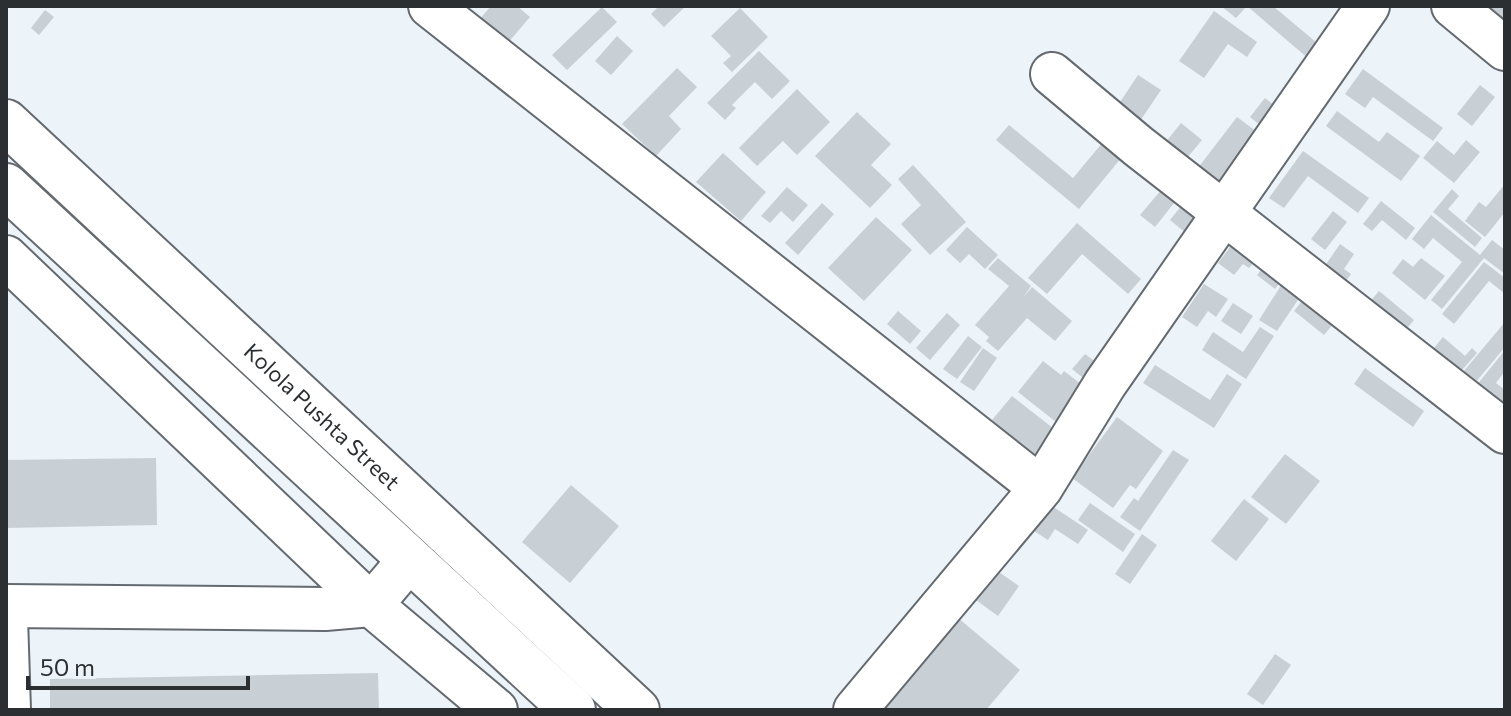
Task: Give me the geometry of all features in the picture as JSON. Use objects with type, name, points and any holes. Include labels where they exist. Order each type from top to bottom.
[{"type":"main road","name":"Kolola Pushta Street","points":[[6,122],[637,710]]},
{"type":"main road","points":[[6,186],[573,710]]},
{"type":"street","points":[[430,6],[1041,488]]},
{"type":"street","points":[[855,710],[1041,488],[1105,384],[1368,6]]},
{"type":"street","points":[[1453,6],[1505,49]]},
{"type":"street","points":[[1052,74],[1138,146],[1505,432]]},
{"type":"street","points":[[6,257],[371,605],[496,710]]},
{"type":"street","points":[[6,606],[325,609],[371,605],[410,559]]},
{"type":"street","points":[[6,618],[9,710]]},
{"type":"building","points":[[491,6],[517,6],[530,17],[506,45],[478,21]]},
{"type":"building","points":[[659,6],[686,6],[664,27],[651,14]]},
{"type":"building","points":[[1221,6],[1247,6],[1236,18]]},
{"type":"building","points":[[1247,6],[1273,6],[1329,53],[1317,66]]},
{"type":"building","points":[[1485,6],[1505,6],[1505,15],[1496,28]]},
{"type":"building","points":[[602,7],[617,22],[567,70],[552,55]]},
{"type":"building","points":[[740,8],[768,37],[732,72],[723,63],[731,56],[711,36]]},
{"type":"building","points":[[45,10],[54,17],[39,35],[31,28]]},
{"type":"building","points":[[1214,11],[1257,42],[1247,57],[1228,44],[1204,78],[1179,61]]},
{"type":"building","points":[[617,36],[633,51],[611,75],[595,61]]},
{"type":"building","points":[[759,51],[790,81],[772,99],[755,82],[732,105],[736,108],[725,120],[707,103]]},
{"type":"building","points":[[677,68],[697,87],[669,116],[681,129],[656,156],[622,124]]},
{"type":"building","points":[[1363,69],[1443,128],[1433,141],[1373,97],[1365,108],[1345,94]]},
{"type":"building","points":[[1138,75],[1161,90],[1136,127],[1114,111]]},
{"type":"building","points":[[1480,85],[1495,97],[1472,126],[1457,114]]},
{"type":"building","points":[[797,89],[830,122],[797,155],[783,141],[757,166],[739,148]]},
{"type":"building","points":[[1265,98],[1274,105],[1272,135],[1250,117]]},
{"type":"building","points":[[1337,111],[1379,142],[1387,132],[1420,156],[1401,181],[1326,126]]},
{"type":"building","points":[[857,112],[891,144],[871,165],[892,185],[870,208],[815,156]]},
{"type":"building","points":[[1237,117],[1268,140],[1224,201],[1191,177]]},
{"type":"building","points":[[1181,123],[1202,140],[1177,170],[1157,153]]},
{"type":"building","points":[[1009,125],[1073,178],[1108,136],[1127,151],[1079,209],[996,140]]},
{"type":"building","points":[[1466,140],[1480,152],[1454,183],[1423,158],[1437,141],[1454,155]]},
{"type":"building","points":[[1303,151],[1369,198],[1358,213],[1308,176],[1284,208],[1269,198]]},
{"type":"building","points":[[723,153],[766,192],[741,221],[696,182]]},
{"type":"building","points":[[913,165],[966,222],[930,255],[901,224],[921,205],[898,179]]},
{"type":"building","points":[[1168,182],[1182,193],[1155,227],[1140,215]]},
{"type":"building","points":[[1505,184],[1505,212],[1485,237],[1465,221],[1479,202],[1486,207]]},
{"type":"building","points":[[787,187],[808,205],[793,222],[781,211],[770,223],[761,216]]},
{"type":"building","points":[[1452,189],[1459,196],[1448,209],[1482,238],[1475,247],[1433,212]]},
{"type":"building","points":[[1186,200],[1209,219],[1192,238],[1170,220]]},
{"type":"building","points":[[1381,201],[1415,228],[1406,240],[1382,220],[1372,231],[1363,224]]},
{"type":"building","points":[[822,203],[834,214],[798,255],[785,243]]},
{"type":"building","points":[[1333,211],[1347,222],[1325,250],[1311,239]]},
{"type":"building","points":[[1431,215],[1480,255],[1492,240],[1505,250],[1505,274],[1484,258],[1442,309],[1431,300],[1462,262],[1433,238],[1424,249],[1412,239]]},
{"type":"building","points":[[876,217],[912,250],[864,301],[828,268]]},
{"type":"building","points":[[1077,223],[1141,279],[1128,294],[1082,254],[1047,294],[1028,278]]},
{"type":"building","points":[[967,227],[998,255],[985,269],[969,254],[960,263],[946,250]]},
{"type":"building","points":[[1237,238],[1260,256],[1249,268],[1243,264],[1234,275],[1218,263]]},
{"type":"building","points":[[1340,244],[1354,254],[1344,269],[1351,274],[1343,285],[1322,270]]},
{"type":"building","points":[[998,258],[1031,286],[1023,298],[1032,287],[1072,321],[1055,341],[1027,318],[998,351],[986,341],[989,337],[975,325],[1009,286],[988,269]]},
{"type":"building","points":[[1421,258],[1445,276],[1425,300],[1392,273],[1403,259],[1413,267]]},
{"type":"building","points":[[1268,261],[1286,275],[1275,289],[1257,275]]},
{"type":"building","points":[[1484,262],[1505,278],[1505,294],[1489,281],[1454,324],[1442,314]]},
{"type":"building","points":[[1287,276],[1306,288],[1277,331],[1259,320]]},
{"type":"building","points":[[1204,284],[1228,299],[1216,317],[1208,311],[1197,327],[1182,317]]},
{"type":"building","points":[[1379,291],[1414,320],[1403,333],[1368,304]]},
{"type":"building","points":[[1309,292],[1339,317],[1324,335],[1294,311]]},
{"type":"building","points":[[1233,303],[1253,316],[1241,334],[1221,321]]},
{"type":"building","points":[[898,311],[921,331],[910,344],[887,324]]},
{"type":"building","points":[[947,313],[960,325],[930,360],[916,348]]},
{"type":"building","points":[[1505,322],[1505,347],[1470,389],[1458,378]]},
{"type":"building","points":[[1260,327],[1274,336],[1246,379],[1202,350],[1213,332],[1243,352]]},
{"type":"building","points":[[968,336],[982,347],[957,379],[943,369]]},
{"type":"building","points":[[1443,337],[1465,356],[1472,348],[1477,353],[1456,377],[1429,354]]},
{"type":"building","points":[[983,348],[997,358],[974,391],[960,382]]},
{"type":"building","points":[[1505,350],[1505,371],[1496,383],[1505,390],[1503,407],[1476,386]]},
{"type":"building","points":[[1085,354],[1101,366],[1088,382],[1072,369]]},
{"type":"building","points":[[1043,361],[1061,375],[1064,371],[1089,390],[1061,426],[1018,392]]},
{"type":"building","points":[[1155,365],[1210,400],[1227,374],[1242,384],[1214,428],[1143,383]]},
{"type":"building","points":[[1365,368],[1424,411],[1413,427],[1354,384]]},
{"type":"building","points":[[1012,396],[1058,432],[1038,457],[992,420]]},
{"type":"building","points":[[1117,417],[1163,451],[1136,489],[1130,485],[1113,508],[1072,478]]},
{"type":"building","points":[[1173,450],[1189,460],[1140,531],[1120,517],[1134,498],[1138,501]]},
{"type":"building","points":[[1285,454],[1320,481],[1286,524],[1251,497]]},
{"type":"building","points":[[156,458],[157,525],[6,528],[6,460]]},
{"type":"building","points":[[571,485],[619,526],[570,583],[522,542]]},
{"type":"building","points":[[1244,499],[1269,519],[1236,561],[1211,541]]},
{"type":"building","points":[[1090,503],[1135,534],[1123,552],[1078,520]]},
{"type":"building","points":[[1052,506],[1088,530],[1078,544],[1055,529],[1048,540],[1034,531]]},
{"type":"building","points":[[1142,534],[1157,545],[1130,584],[1115,574]]},
{"type":"building","points":[[993,568],[1019,586],[998,616],[973,598]]},
{"type":"building","points":[[957,617],[1020,670],[986,710],[877,710]]},
{"type":"building","points":[[1275,654],[1291,665],[1263,705],[1247,694]]},
{"type":"building","points":[[378,673],[379,710],[50,710],[50,679]]}]
